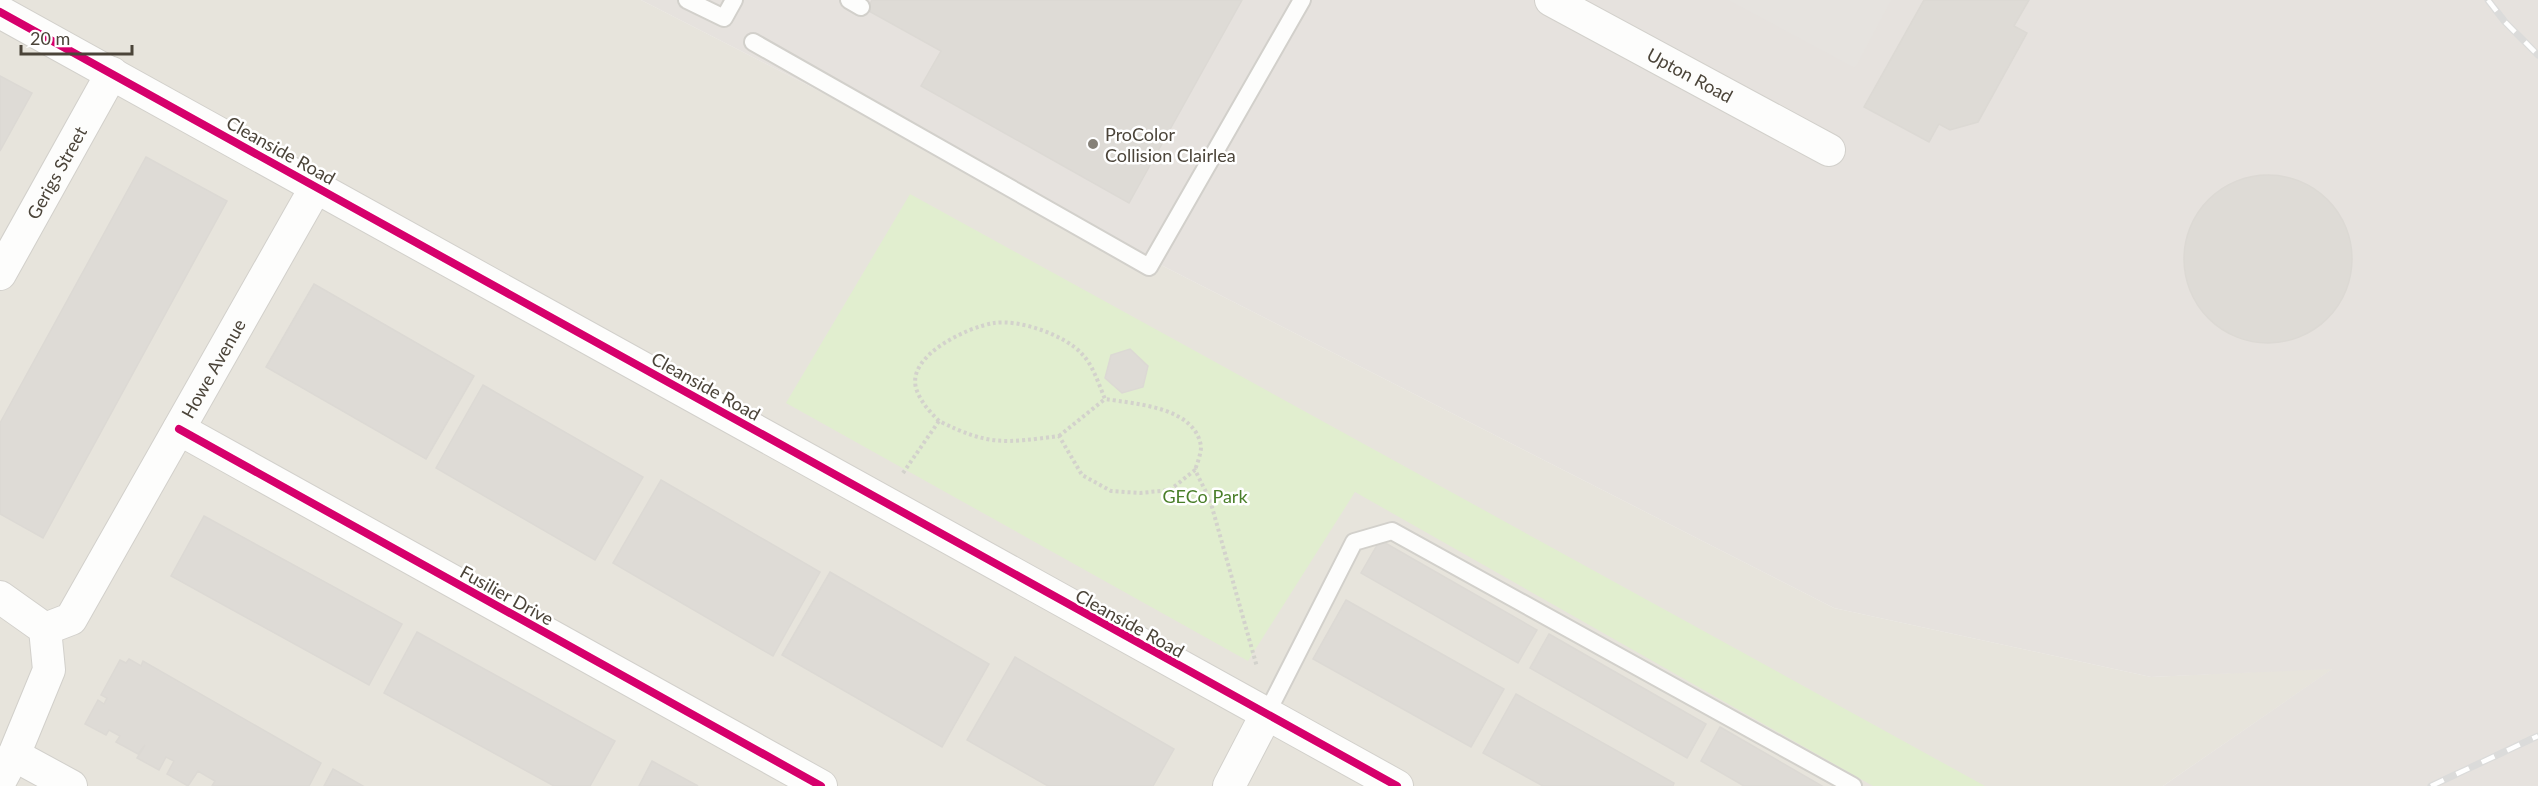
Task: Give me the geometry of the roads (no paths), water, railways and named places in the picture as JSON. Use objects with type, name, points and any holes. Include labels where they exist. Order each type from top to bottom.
[{"type":"street","name":"Upton Road","points":[[1551,0],[1829,150]]},
{"type":"street","name":"Cleanside Road","points":[[0,12],[1397,786]]},
{"type":"street","name":"Gerigs Street","points":[[0,274],[112,73]]},
{"type":"street","name":"Howe Avenue","points":[[45,629],[71,619],[316,187]]},
{"type":"street","name":"Fusilier Drive","points":[[179,429],[821,786]]},
{"type":"street","points":[[9,603],[45,629],[49,670],[7,768],[71,786]]},
{"type":"street","points":[[1229,786],[1266,715]]},
{"type":"lane","points":[[687,0],[724,18],[734,0]]},
{"type":"lane","points":[[753,42],[1149,267],[1302,0]]},
{"type":"lane","points":[[1266,715],[1354,542],[1392,531],[1853,786]]},
{"type":"railway","points":[[2488,0],[2505,22],[2538,55]]},
{"type":"railway","points":[[2431,786],[2538,736]]},
{"type":"place","name":"ProColor Collision Clairlea","points":[[1093,144]]},
{"type":"park label","name":"GECo Park","points":[[1205,496]]}]
